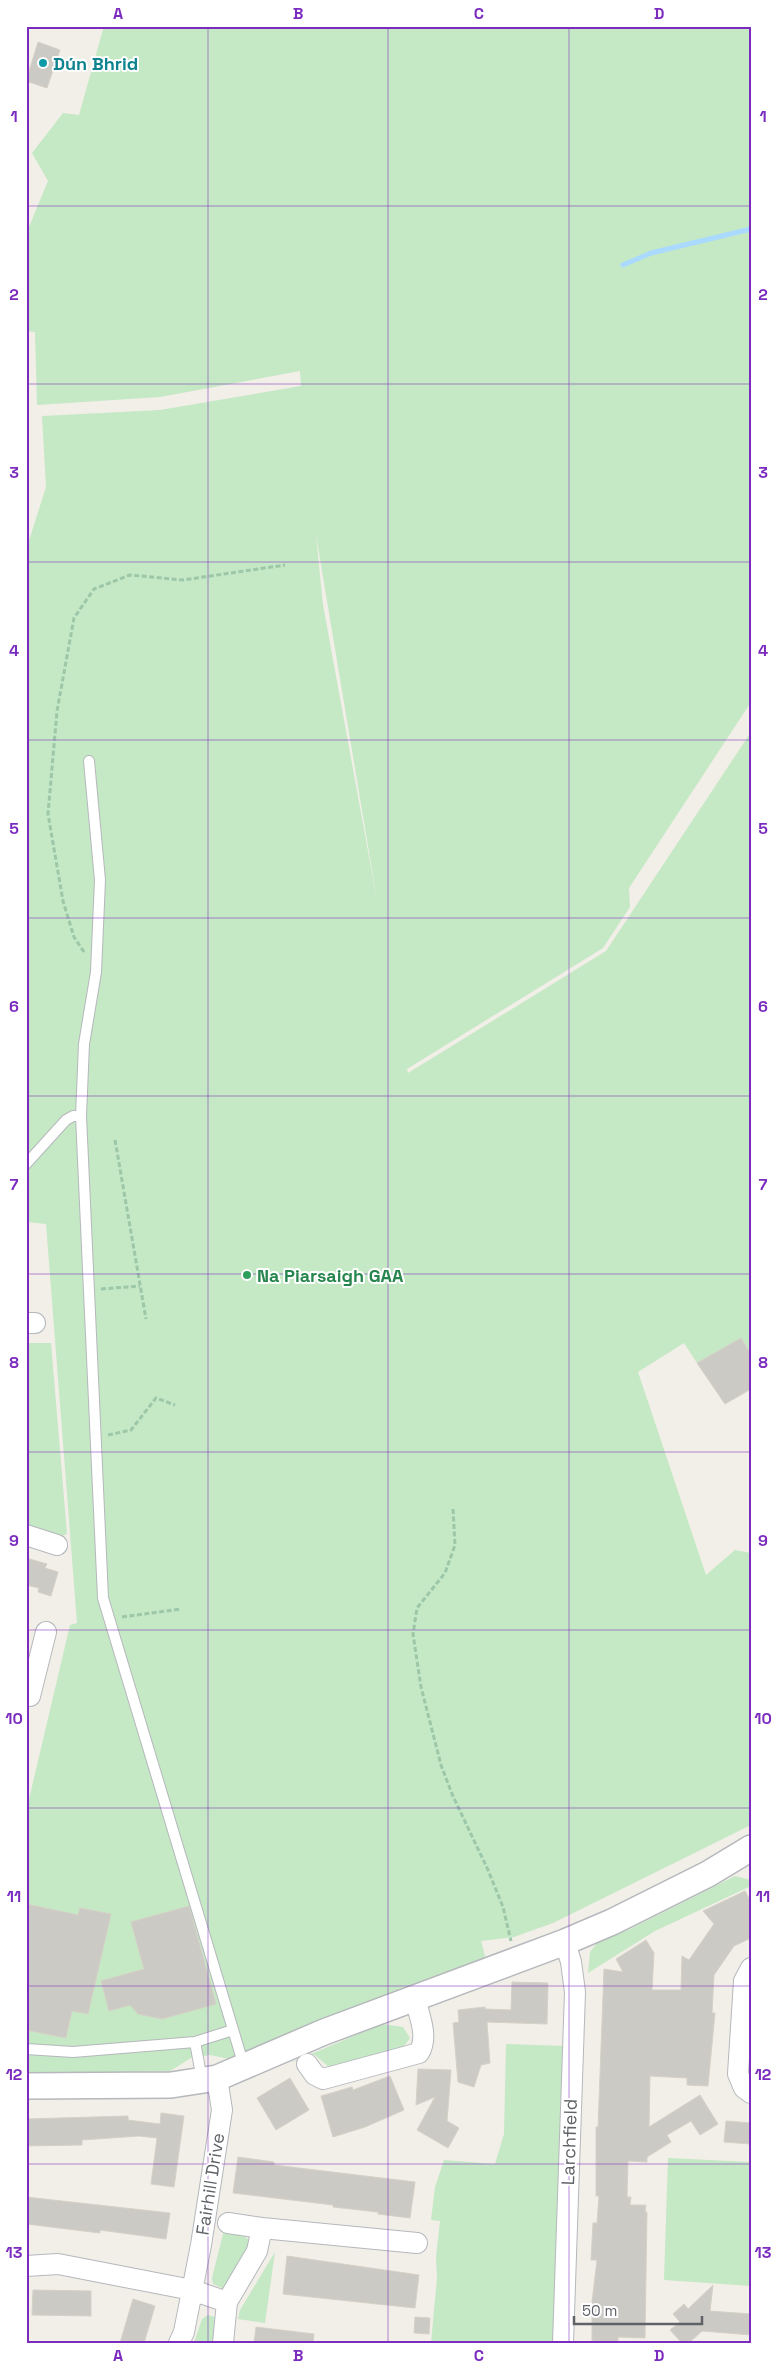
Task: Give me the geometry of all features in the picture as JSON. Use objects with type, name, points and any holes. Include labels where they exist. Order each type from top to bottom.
[{"type":"street","points":[[26,1535],[57,1545]]},
{"type":"street","points":[[27,1700],[46,1632]]},
{"type":"street","points":[[26,2086],[170,2085],[209,2079],[324,2032],[516,1961],[612,1922],[708,1874],[751,1848]]},
{"type":"street","name":"Larchfield","points":[[563,2343],[575,1992],[571,1962],[565,1942]]},
{"type":"street","points":[[751,1968],[744,1981],[738,2074],[744,2088],[751,2093]]},
{"type":"street","points":[[307,2064],[315,2075],[323,2079],[418,2053],[423,2046],[424,2036],[415,1998]]},
{"type":"street","name":"Fairhill Drive","points":[[181,2337],[192,2290],[222,2110],[209,2079]]},
{"type":"street","points":[[228,2223],[417,2243]]},
{"type":"street","points":[[223,2343],[227,2302],[257,2251],[262,2228]]},
{"type":"street","points":[[26,2266],[58,2264],[192,2290],[227,2302]]},
{"type":"lane","points":[[89,761],[100,880],[96,972],[84,1044],[81,1116],[91,1289],[103,1598],[244,2066]]},
{"type":"lane","points":[[26,1164],[66,1120],[73,1116],[81,1116]]},
{"type":"lane","points":[[26,2049],[73,2052],[195,2042],[233,2030]]},
{"type":"lane","points":[[195,2042],[209,2079]]},
{"type":"path","points":[[96,972],[74,936],[65,910],[48,814],[57,711],[64,664],[74,618],[94,589],[130,575],[183,580],[285,565]]},
{"type":"path","points":[[115,1140],[146,1319]]},
{"type":"path","points":[[91,1289],[140,1286]]},
{"type":"path","points":[[96,1438],[131,1430],[156,1398],[175,1405]]},
{"type":"path","points":[[453,1509],[455,1545],[445,1573],[417,1608],[413,1634],[421,1687],[441,1764],[452,1794],[488,1870],[503,1907],[516,1961]]},
{"type":"path","points":[[110,1619],[181,1609]]},
{"type":"green space","points":[[104,26],[751,26],[751,702],[629,888],[630,907],[603,948],[407,1069],[408,1073],[606,951],[751,732],[751,1354],[741,1338],[697,1363],[684,1343],[638,1372],[706,1575],[735,1550],[751,1553],[751,1825],[553,1923],[514,1937],[481,1941],[486,1960],[234,2060],[210,2055],[191,2058],[170,2071],[26,2074],[26,1812],[70,1625],[77,1623],[46,1224],[26,1222],[26,550],[46,487],[42,416],[160,410],[301,386],[300,371],[160,397],[37,405],[35,332],[26,331],[26,234],[48,181],[32,153],[63,113],[79,115]],"holes":[[[316,535],[378,906],[323,605]]]},
{"type":"green space","points":[[26,1343],[51,1343],[67,1534],[61,1536],[26,1527]]},
{"type":"green space","points":[[735,1876],[751,1880],[751,1886],[655,1931],[588,1973],[590,1952],[597,1943],[630,1929]]},
{"type":"green space","points":[[382,2024],[403,2027],[410,2038],[402,2049],[330,2068],[315,2055],[290,2063]]},
{"type":"green space","points":[[506,2044],[563,2046],[554,2343],[431,2343],[440,2221],[431,2220],[435,2187],[444,2160],[495,2164],[504,2134]]},
{"type":"green space","points":[[668,2158],[751,2162],[751,2286],[664,2280]]},
{"type":"green space","points":[[224,2230],[240,2232],[249,2240],[249,2247],[229,2287],[222,2288],[213,2284],[212,2278]]},
{"type":"green space","points":[[275,2252],[265,2323],[238,2319],[240,2310]]},
{"type":"green space","points":[[208,2315],[218,2318],[216,2343],[194,2343],[202,2319]]},
{"type":"building","name":"Dún Bhrid","points":[[38,42],[60,50],[47,88],[26,81]]},
{"type":"building","points":[[741,1338],[751,1354],[751,1389],[725,1404],[697,1363]]},
{"type":"building","points":[[26,1558],[47,1564],[45,1568],[58,1572],[51,1596],[38,1592],[39,1588],[26,1585]]},
{"type":"building","points":[[745,1891],[751,1902],[751,1938],[734,1946],[714,1975],[712,2013],[715,2013],[708,2086],[687,2085],[687,2078],[650,2076],[649,2127],[700,2095],[718,2124],[700,2135],[691,2121],[667,2135],[671,2142],[647,2157],[647,2162],[628,2161],[627,2197],[631,2197],[630,2205],[646,2205],[645,2212],[647,2212],[645,2338],[618,2337],[618,2343],[594,2343],[592,2341],[592,2302],[597,2260],[591,2260],[593,2223],[597,2223],[599,2196],[596,2196],[596,2127],[598,2127],[604,1969],[623,1972],[616,1959],[646,1940],[654,1953],[652,1990],[681,1990],[682,1956],[689,1960],[714,1924],[703,1911]]},
{"type":"building","points":[[26,1904],[78,1915],[80,1908],[111,1914],[88,2014],[72,2011],[66,2038],[26,2030]]},
{"type":"building","points":[[189,1906],[216,2004],[162,2019],[138,2014],[130,2005],[109,2011],[101,1981],[144,1969],[131,1922]]},
{"type":"building","points":[[512,1982],[548,1983],[547,2024],[487,2022],[490,2063],[481,2065],[474,2087],[458,2082],[453,2023],[459,2022],[458,2010],[485,2007],[485,2009],[511,2010]]},
{"type":"building","points":[[418,2069],[451,2070],[447,2121],[459,2128],[448,2148],[417,2130],[435,2097],[416,2105]]},
{"type":"building","points":[[390,2076],[404,2110],[365,2127],[333,2137],[321,2096],[352,2087],[353,2090]]},
{"type":"building","points":[[290,2078],[309,2110],[276,2130],[257,2098]]},
{"type":"building","points":[[161,2113],[184,2116],[174,2187],[151,2184],[157,2138],[139,2136],[82,2140],[82,2145],[26,2146],[26,2119],[128,2116],[128,2120],[160,2124]]},
{"type":"building","points":[[726,2121],[751,2123],[751,2144],[724,2142]]},
{"type":"building","points":[[238,2157],[274,2162],[274,2165],[415,2182],[410,2218],[333,2207],[333,2205],[233,2193]]},
{"type":"building","points":[[26,2197],[170,2213],[166,2239],[100,2230],[100,2233],[26,2224]]},
{"type":"building","points":[[287,2256],[419,2275],[415,2308],[283,2294]]},
{"type":"building","points":[[713,2285],[710,2311],[751,2314],[751,2335],[702,2331],[689,2343],[682,2343],[670,2330],[680,2322],[673,2314],[684,2304],[688,2309]]},
{"type":"building","points":[[33,2290],[91,2291],[91,2316],[32,2315]]},
{"type":"building","points":[[133,2299],[155,2306],[144,2343],[120,2343]]},
{"type":"building","points":[[415,2317],[430,2318],[429,2334],[414,2333]]},
{"type":"building","points":[[256,2327],[314,2334],[313,2343],[254,2343]]},
{"type":"waterway","points":[[623,265],[651,253],[751,229]]},
{"type":"place","name":"Dún Bhrid","points":[[43,63]]},
{"type":"place","name":"Na Piarsaigh GAA","points":[[247,1275]]}]
